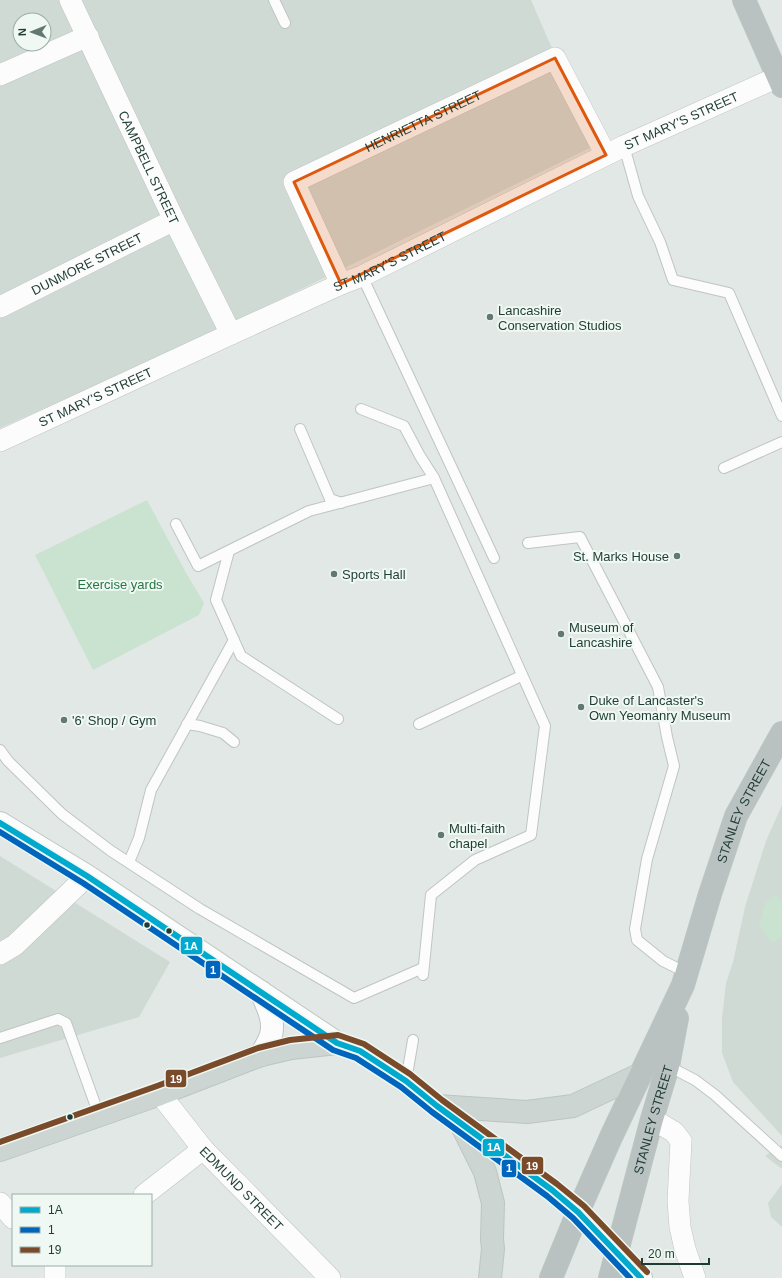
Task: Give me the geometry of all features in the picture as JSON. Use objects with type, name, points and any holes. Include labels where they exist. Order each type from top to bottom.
[{"type":"highway","points":[[744,0],[780,82]]},
{"type":"highway","name":"STANLEY STREET","points":[[610,1278],[652,1119],[668,1066],[685,979],[710,894],[736,816],[780,741]]},
{"type":"highway","name":"STANLEY STREET","points":[[551,1278],[611,1136],[642,1074],[685,979]]},
{"type":"main road","points":[[0,823],[87,876],[337,1043],[360,1050],[406,1081],[437,1106],[552,1190],[578,1212],[641,1278]]},
{"type":"main road","points":[[261,1055],[271,1035],[272,1026],[270,1014],[262,992]]},
{"type":"main road","points":[[0,1150],[160,1094],[261,1055],[290,1048],[337,1043]]},
{"type":"main road","points":[[437,1106],[527,1112],[573,1106],[642,1074]]},
{"type":"main road","points":[[460,1122],[485,1172],[493,1203],[492,1239],[494,1249],[490,1278]]},
{"type":"street","name":"CAMPBELL STREET","points":[[70,0],[174,220],[231,334]]},
{"type":"street","points":[[0,75],[88,36]]},
{"type":"street","name":"HENRIETTA STREET","points":[[341,284],[294,182],[555,58],[606,155]]},
{"type":"street","name":"ST MARY'S STREET","points":[[0,441],[231,334],[362,276],[624,146],[780,82]]},
{"type":"street","name":"DUNMORE STREET","points":[[0,307],[174,220]]},
{"type":"street","points":[[0,954],[16,945],[87,876]]},
{"type":"street","name":"EDMUND STREET","points":[[160,1094],[204,1149],[330,1278]]},
{"type":"street","points":[[652,1119],[674,1132],[680,1141],[678,1201],[680,1227],[685,1249],[695,1278]]},
{"type":"street","points":[[145,1194],[204,1149]]},
{"type":"street","points":[[0,1203],[12,1217]]},
{"type":"street","points":[[55,1266],[55,1278]]},
{"type":"lane","points":[[274,0],[285,23]]},
{"type":"lane","points":[[624,146],[638,196],[660,242],[673,280],[729,293],[782,416]]},
{"type":"lane","points":[[362,276],[494,558]]},
{"type":"lane","points":[[0,750],[8,761],[62,814],[110,850],[200,909],[354,998],[423,971],[431,895],[475,860],[531,835],[545,726],[434,478],[404,426],[362,410]]},
{"type":"lane","points":[[300,429],[330,499],[341,503]]},
{"type":"lane","points":[[724,468],[782,442]]},
{"type":"lane","points":[[176,524],[198,566],[309,511],[434,478]]},
{"type":"lane","points":[[528,543],[580,537],[658,687],[674,766],[648,859],[635,929],[637,940],[685,979]]},
{"type":"lane","points":[[229,551],[216,600],[241,656],[338,719]]},
{"type":"lane","points":[[129,862],[139,838],[151,790],[234,640]]},
{"type":"lane","points":[[419,724],[519,677],[522,674]]},
{"type":"lane","points":[[187,724],[200,726],[223,733],[234,742]]},
{"type":"lane","points":[[0,1038],[58,1019],[66,1023],[99,1115]]},
{"type":"lane","points":[[406,1081],[413,1040]]},
{"type":"lane","points":[[668,1066],[695,1080],[715,1094],[782,1156]]},
{"type":"highlighted area","points":[[555,58],[606,155],[341,284],[294,182]]},
{"type":"shaded area","points":[[0,0],[531,0],[571,92],[600,143],[181,348],[0,428]]},
{"type":"shaded area","points":[[782,805],[782,1136],[733,1082],[722,1053],[722,1019],[726,983],[733,962],[745,907],[766,841]]},
{"type":"shaded area","points":[[0,856],[170,962],[139,1017],[0,1058]]},
{"type":"shaded area","points":[[782,1145],[782,1169],[765,1156]]},
{"type":"shaded area","points":[[782,1184],[782,1227],[771,1217],[768,1203]]},
{"type":"green space","name":"Exercise yards","points":[[147,500],[204,603],[199,615],[93,670],[35,555]]},
{"type":"green space","points":[[776,894],[782,903],[782,936],[772,943],[759,926],[765,904]]},
{"type":"transit line","name":"1A","points":[[0,823],[87,876],[337,1043],[360,1051],[406,1081],[437,1106],[552,1190],[578,1212],[641,1278]]},
{"type":"transit line","name":"1","points":[[0,832],[83,883],[333,1050],[356,1058],[401,1087],[432,1112],[547,1196],[573,1218],[630,1278]]},
{"type":"transit line","name":"19","points":[[0,1142],[258,1048],[290,1040],[338,1035],[364,1044],[410,1074],[442,1100],[557,1184],[584,1206],[647,1272]]},
{"type":"place","name":"Lancashire Conservation Studios","points":[[490,317]]},
{"type":"place","name":"St. Marks House","points":[[677,556]]},
{"type":"place","name":"Sports Hall","points":[[334,574]]},
{"type":"place","name":"Museum of Lancashire","points":[[561,634]]},
{"type":"place","name":"Duke of Lancaster's Own Yeomanry Museum","points":[[581,707]]},
{"type":"place","name":"'6' Shop / Gym","points":[[64,720]]},
{"type":"place","name":"Multi-faith chapel","points":[[441,835]]}]
